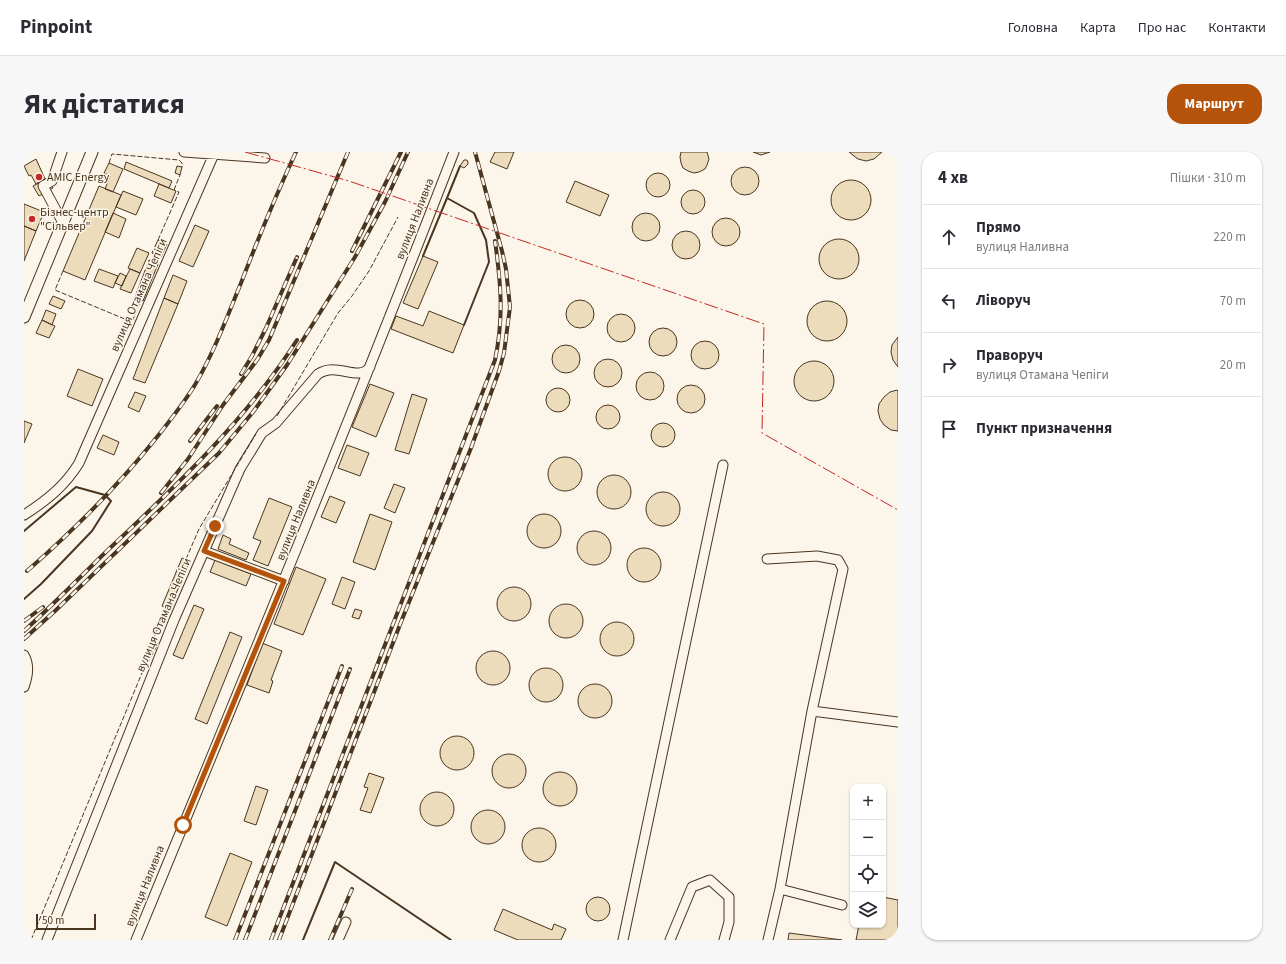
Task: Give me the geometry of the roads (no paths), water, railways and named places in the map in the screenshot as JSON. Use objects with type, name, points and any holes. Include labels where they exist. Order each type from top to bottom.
[{"type":"main road","points":[[24,317],[92,152]]},
{"type":"street","points":[[62,152],[52,181],[43,186],[63,223]]},
{"type":"street","points":[[184,152],[265,158]]},
{"type":"street","name":"вулиця Наливна","points":[[136,940],[371,366],[454,152]]},
{"type":"street","name":"вулиця Отамана Чепіги","points":[[24,515],[44,502],[54,493],[72,474],[79,463],[214,154]]},
{"type":"street","name":"вулиця Отамана Чепіги","points":[[47,940],[174,620],[240,470],[262,433],[276,423],[313,379],[323,371],[335,369],[359,373],[368,370],[371,366]]},
{"type":"street","points":[[623,940],[724,466]]},
{"type":"street","points":[[204,551],[284,581]]},
{"type":"street","points":[[766,559],[817,556],[838,560],[844,569],[812,711],[780,888],[768,940]]},
{"type":"street","points":[[24,655],[28,665],[28,673],[24,687]]},
{"type":"street","points":[[812,711],[898,722]]},
{"type":"street","points":[[670,940],[692,887],[710,880],[729,897],[729,922],[724,940]]},
{"type":"street","points":[[780,888],[842,905]]},
{"type":"street","points":[[338,940],[346,922]]},
{"type":"railway","points":[[27,571],[79,524],[111,490],[157,437],[192,390],[203,371],[220,334],[267,217],[296,152]]},
{"type":"railway","points":[[161,493],[188,459],[223,405],[257,360],[269,340],[348,152]]},
{"type":"railway","points":[[352,251],[401,152]]},
{"type":"railway","points":[[24,639],[219,453],[253,412],[287,365],[355,257],[385,202],[408,152]]},
{"type":"railway","points":[[279,940],[401,622],[471,448],[504,353],[510,307],[506,269],[475,152]]},
{"type":"railway","points":[[271,940],[495,360],[501,315],[499,272],[495,241]]},
{"type":"railway","points":[[241,374],[266,328],[297,257]]},
{"type":"railway","points":[[24,631],[210,450],[256,397],[297,340]]},
{"type":"railway","points":[[190,441],[217,406]]},
{"type":"railway","points":[[24,621],[43,607]]},
{"type":"railway","points":[[235,940],[342,666]]},
{"type":"railway","points":[[245,940],[350,669]]},
{"type":"railway","points":[[330,940],[352,889]]},
{"type":"place","name":"AMIC Energy","points":[[39,177]]},
{"type":"place","name":"Бізнес-центр \"Сільвер\"","points":[[32,219]]}]
